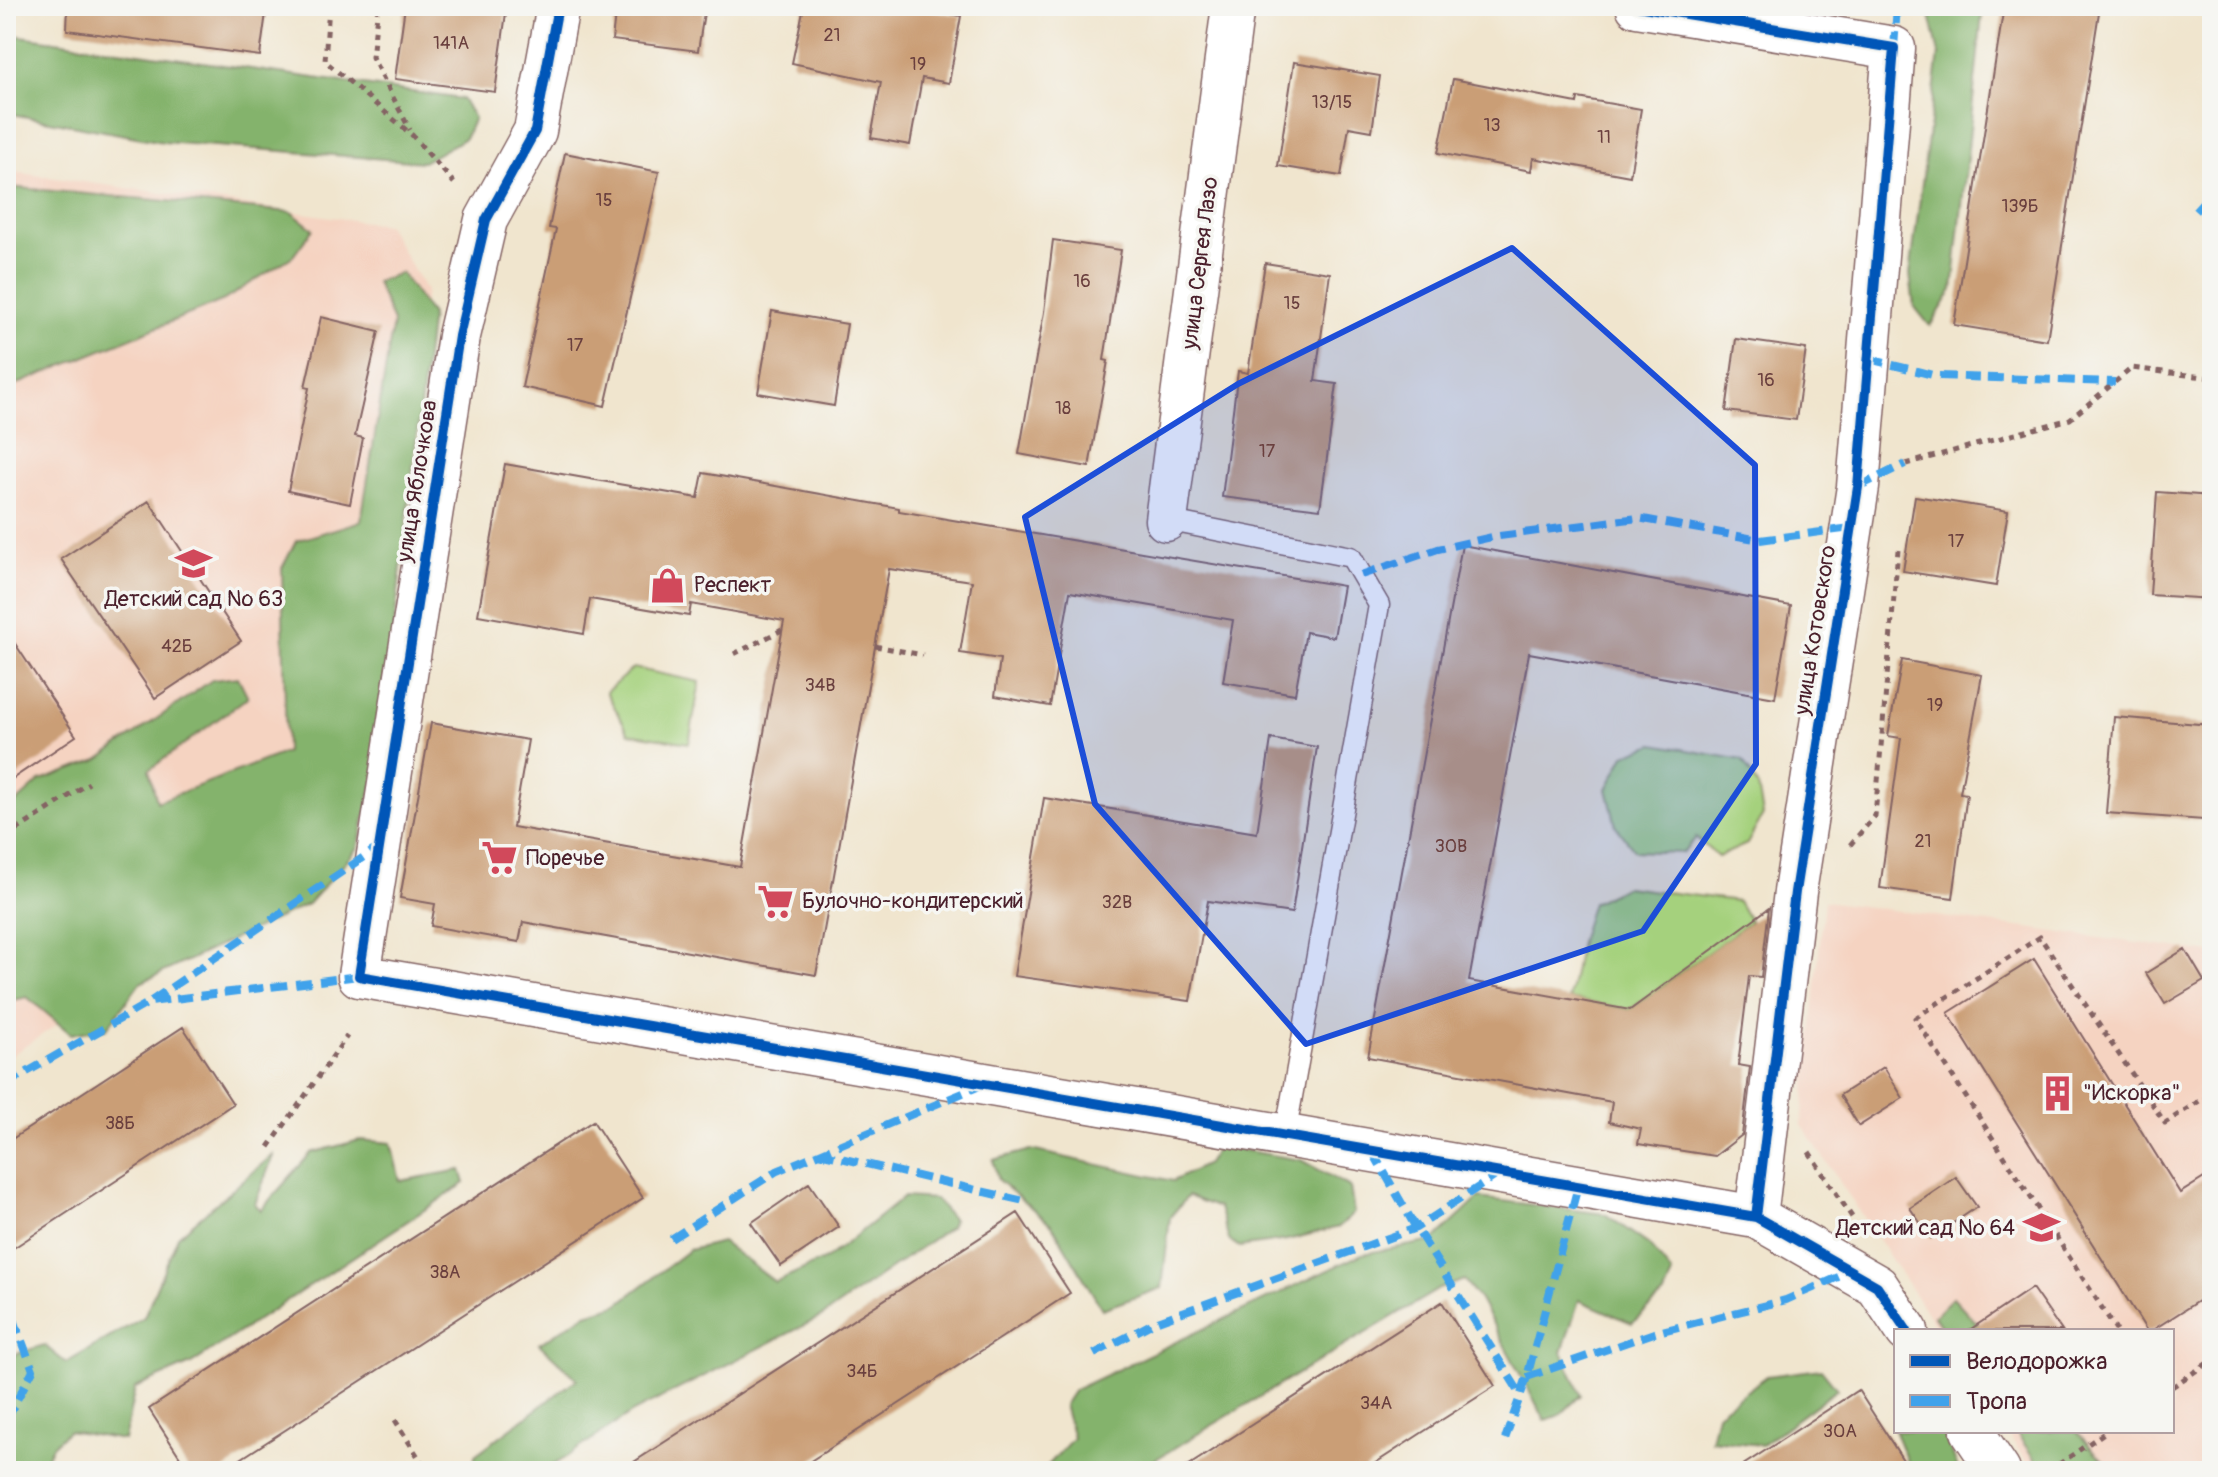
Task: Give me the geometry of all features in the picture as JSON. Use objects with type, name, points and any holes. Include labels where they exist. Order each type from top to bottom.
[{"type":"street","name":"улица Яблочкова","points":[[558,6],[535,131],[486,220],[459,336],[359,976],[1285,1136]]},
{"type":"street","name":"улица Сергея Лазо","points":[[1166,520],[1233,6]]},
{"type":"street","name":"улица Котовского","points":[[1637,6],[1894,48],[1858,487],[1795,892],[1756,1217]]},
{"type":"street","points":[[1285,1136],[1756,1217],[1877,1286],[1906,1329]]},
{"type":"street","points":[[1973,1433],[1999,1471]]},
{"type":"lane","points":[[1166,520],[1351,557],[1379,605],[1285,1136]]},
{"type":"path","points":[[329,6],[325,61],[412,135],[439,165]]},
{"type":"path","points":[[378,6],[372,57],[412,135]]},
{"type":"path","points":[[1905,464],[2070,419],[2132,368],[2212,378]]},
{"type":"path","points":[[1846,850],[1875,816],[1899,541]]},
{"type":"path","points":[[734,654],[782,630]]},
{"type":"path","points":[[875,646],[923,655]]},
{"type":"path","points":[[6,837],[89,783]]},
{"type":"path","points":[[2116,1329],[1915,1018],[2040,937],[2165,1123],[2212,1093]]},
{"type":"path","points":[[269,1147],[347,1036]]},
{"type":"path","points":[[1808,1151],[1859,1228]]},
{"type":"path","points":[[2174,1386],[2212,1360]]},
{"type":"path","points":[[395,1420],[427,1471]]},
{"type":"path","points":[[2049,1471],[2104,1433]]},
{"type":"highlighted area","points":[[1512,248],[1755,465],[1756,764],[1643,931],[1306,1044],[1095,804],[1025,517],[1238,384]]},
{"type":"shaded area","name":"Детский сад № 63","points":[[6,171],[387,225],[426,291],[338,835],[6,1059]]},
{"type":"shaded area","name":"Детский сад № 64","points":[[1824,901],[2212,953],[2212,1471],[2033,1471],[2007,1433],[2174,1433],[2174,1329],[1938,1329],[1802,1125]]},
{"type":"green space","points":[[1928,6],[1983,6],[1953,290],[1930,326],[1914,306],[1910,274],[1939,54]]},
{"type":"green space","points":[[6,34],[462,99],[474,118],[465,138],[423,162],[163,142],[6,113]]},
{"type":"green space","points":[[2212,89],[2212,193],[2205,192]]},
{"type":"green space","points":[[8,187],[291,212],[313,229],[293,256],[224,300],[6,389],[6,312],[12,279],[6,273]]},
{"type":"green space","points":[[401,273],[431,315],[378,762],[358,848],[308,904],[140,983],[107,1028],[71,1034],[27,997],[6,1002],[6,818],[9,809],[40,781],[98,760],[212,680],[238,677],[248,697],[149,770],[157,802],[286,752],[282,568],[296,541],[361,521],[393,322],[376,282]]},
{"type":"green space","points":[[633,668],[700,682],[689,743],[629,733],[606,692]]},
{"type":"green space","points":[[1654,744],[1742,760],[1758,786],[1763,815],[1747,844],[1718,857],[1696,838],[1682,853],[1635,851],[1616,826],[1607,789],[1625,755]]},
{"type":"green space","points":[[1625,887],[1738,901],[1750,922],[1630,1010],[1569,999],[1580,941],[1592,903]]},
{"type":"green space","points":[[360,1140],[391,1143],[400,1181],[461,1170],[465,1183],[191,1364],[135,1388],[124,1440],[68,1431],[52,1446],[46,1459],[50,1471],[6,1471],[6,1357],[44,1345],[66,1363],[144,1317],[178,1236],[274,1154],[255,1204],[261,1210],[311,1153]]},
{"type":"green space","points":[[1218,1146],[1301,1160],[1350,1187],[1354,1213],[1339,1227],[1287,1240],[1239,1247],[1229,1240],[1219,1208],[1188,1196],[1170,1217],[1162,1288],[1102,1309],[1052,1225],[998,1180],[993,1160],[1031,1150],[1173,1181],[1207,1164]]},
{"type":"green space","points":[[904,1197],[935,1199],[953,1220],[950,1227],[823,1316],[633,1412],[551,1467],[550,1471],[474,1471],[475,1455],[577,1379],[539,1344],[586,1314],[617,1305],[689,1250],[722,1242],[775,1282],[828,1258]]},
{"type":"green space","points":[[1479,1198],[1605,1214],[1649,1245],[1672,1274],[1664,1295],[1632,1323],[1579,1300],[1562,1352],[1581,1395],[1560,1415],[1545,1420],[1480,1300],[1464,1280],[1439,1289],[1136,1471],[1043,1471],[1073,1438],[1064,1405],[1074,1390],[1362,1254],[1433,1241]]},
{"type":"green space","points":[[1953,1297],[1982,1329],[1944,1329],[1934,1316]]},
{"type":"green space","points":[[1821,1369],[1837,1389],[1762,1445],[1711,1440],[1717,1413],[1767,1376]]},
{"type":"green space","points":[[1895,1433],[1944,1433],[1959,1471],[1911,1471]]},
{"type":"green space","points":[[2016,1433],[2078,1433],[2113,1471],[2043,1471]]},
{"type":"building","points":[[68,6],[267,6],[260,56],[67,30]]},
{"type":"building","points":[[405,6],[507,6],[495,92],[395,79]]},
{"type":"building","points":[[616,6],[705,6],[698,51],[612,40]]},
{"type":"building","points":[[804,6],[907,6],[961,16],[949,83],[922,78],[910,145],[871,138],[881,82],[792,63]]},
{"type":"building","points":[[2004,6],[2100,6],[2047,340],[1954,325]]},
{"type":"building","points":[[1294,62],[1380,76],[1372,131],[1349,127],[1341,176],[1278,166]]},
{"type":"building","points":[[1453,79],[1577,103],[1578,98],[1641,109],[1630,176],[1533,158],[1531,171],[1438,153]]},
{"type":"building","points":[[565,153],[659,172],[605,406],[522,387],[556,229],[549,228]]},
{"type":"building","points":[[1053,240],[1121,250],[1104,360],[1108,361],[1089,467],[1019,454],[1044,312]]},
{"type":"building","points":[[1265,263],[1330,273],[1315,381],[1337,384],[1320,509],[1222,497],[1238,371],[1248,373]]},
{"type":"building","points":[[772,311],[847,324],[834,406],[758,393]]},
{"type":"building","points":[[321,317],[379,331],[355,436],[363,438],[350,504],[288,491],[309,388],[305,387]]},
{"type":"building","points":[[1736,339],[1806,349],[1796,420],[1726,411]]},
{"type":"building","points":[[505,464],[698,498],[703,473],[899,508],[899,511],[1343,586],[1334,637],[1306,632],[1295,694],[1223,682],[1233,620],[1070,592],[1050,706],[995,696],[1000,659],[960,653],[972,581],[889,569],[816,975],[523,922],[519,942],[431,926],[435,904],[400,898],[431,723],[528,740],[513,827],[740,867],[784,621],[691,604],[689,616],[590,599],[584,634],[478,615]]},
{"type":"building","points":[[2157,492],[2212,496],[2212,599],[2150,595]]},
{"type":"building","points":[[1915,496],[2008,511],[1996,586],[1903,571]]},
{"type":"building","name":"Детский сад № 63","points":[[149,501],[241,641],[155,698],[61,559]]},
{"type":"building","points":[[1462,545],[1791,606],[1775,698],[1529,653],[1469,981],[1630,1010],[1769,908],[1761,977],[1749,976],[1738,1065],[1750,1067],[1742,1135],[1715,1156],[1638,1144],[1641,1129],[1609,1122],[1612,1102],[1368,1057]]},
{"type":"building","points":[[6,630],[76,736],[6,783]]},
{"type":"building","points":[[1902,660],[1982,675],[1960,793],[1967,794],[1953,898],[1880,888],[1901,738],[1888,736]]},
{"type":"building","points":[[2114,717],[2211,725],[2204,820],[2106,813]]},
{"type":"building","points":[[1271,739],[1317,747],[1292,913],[1208,901],[1190,1001],[1014,976],[1044,798],[1257,833]]},
{"type":"building","points":[[2185,949],[2204,981],[2165,1004],[2146,973]]},
{"type":"building","name":"\"Искорка\"","points":[[2034,959],[2180,1193],[2212,1173],[2212,1292],[2154,1329],[2146,1329],[1948,1013]]},
{"type":"building","points":[[183,1027],[233,1104],[6,1253],[6,1143]]},
{"type":"building","points":[[1884,1067],[1903,1098],[1859,1126],[1840,1095]]},
{"type":"building","points":[[593,1121],[643,1198],[222,1471],[189,1471],[149,1409]]},
{"type":"building","points":[[1956,1177],[1977,1207],[1931,1238],[1910,1208]]},
{"type":"building","points":[[809,1183],[839,1227],[781,1266],[751,1223]]},
{"type":"building","points":[[1018,1213],[1070,1293],[1001,1338],[795,1471],[620,1471]]},
{"type":"building","points":[[2032,1288],[2061,1329],[1971,1329]]},
{"type":"building","points":[[1442,1302],[1495,1386],[1363,1471],[1180,1471]]},
{"type":"building","points":[[1858,1390],[1910,1471],[1734,1471]]},
{"type":"marked path","points":[[1894,48],[1897,6]]},
{"type":"marked path","points":[[2195,211],[2212,192]]},
{"type":"marked path","points":[[1869,359],[1937,376],[2115,382]]},
{"type":"marked path","points":[[1858,487],[1905,464]]},
{"type":"marked path","points":[[1361,575],[1438,549],[1492,537],[1638,518],[1760,540],[1851,528]]},
{"type":"marked path","points":[[151,1001],[380,846]]},
{"type":"marked path","points":[[6,1084],[150,1002],[359,976]]},
{"type":"marked path","points":[[671,1239],[777,1171],[982,1085]]},
{"type":"marked path","points":[[1372,1151],[1416,1228],[1521,1395]]},
{"type":"marked path","points":[[819,1153],[1028,1202]]},
{"type":"marked path","points":[[1094,1354],[1155,1322],[1416,1228],[1500,1173]]},
{"type":"marked path","points":[[1505,1439],[1527,1377],[1578,1186]]},
{"type":"marked path","points":[[1527,1377],[1654,1333],[1786,1300],[1852,1271]]},
{"type":"marked path","points":[[6,1420],[33,1370],[13,1317]]},
{"type":"cycle path","points":[[558,6],[535,131],[486,220],[459,336],[359,976],[1756,1217],[1877,1286],[1906,1329]]},
{"type":"cycle path","points":[[1637,6],[1894,48],[1858,487],[1795,892],[1756,1217]]},
{"type":"place","name":"Детский сад № 63","points":[[194,563]]},
{"type":"place","name":"Респект","points":[[668,585]]},
{"type":"place","name":"Поречье","points":[[500,858]]},
{"type":"place","name":"Булочно-кондитерский","points":[[776,901]]},
{"type":"place","name":"\"Искорка\"","points":[[2057,1093]]},
{"type":"place","name":"Детский сад № 64","points":[[2041,1228]]}]
